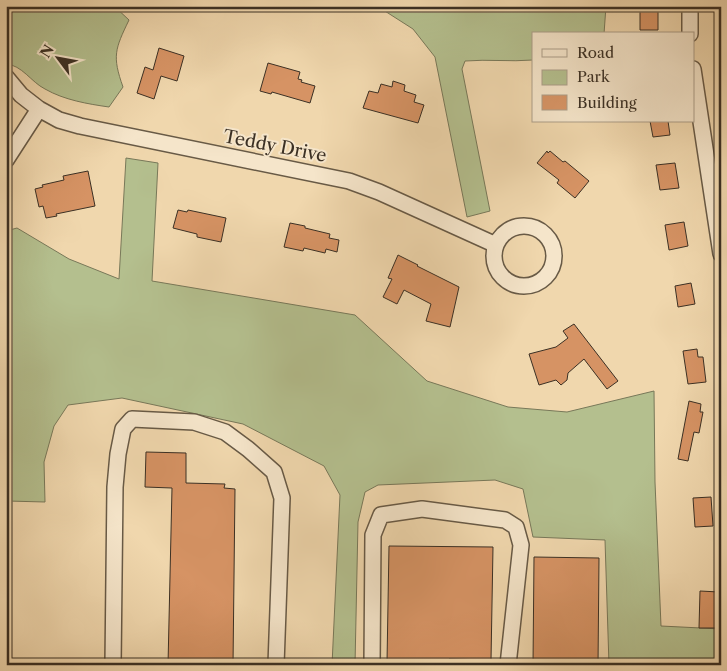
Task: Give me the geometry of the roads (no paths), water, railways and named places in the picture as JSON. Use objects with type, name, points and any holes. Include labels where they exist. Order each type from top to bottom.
[{"type":"street","points":[[690,6],[690,32]]},
{"type":"street","points":[[694,76],[721,254]]},
{"type":"street","name":"Teddy Drive","points":[[6,77],[21,95],[39,109],[59,120],[80,126],[349,181],[379,192],[496,244]]},
{"type":"street","points":[[6,160],[39,109]]},
{"type":"street","points":[[113,665],[115,487],[118,454],[123,429],[132,419],[194,422],[225,432],[274,472],[282,498],[276,665]]},
{"type":"street","points":[[372,665],[373,535],[381,515],[422,509],[505,520],[516,527],[521,545],[508,665]]}]
